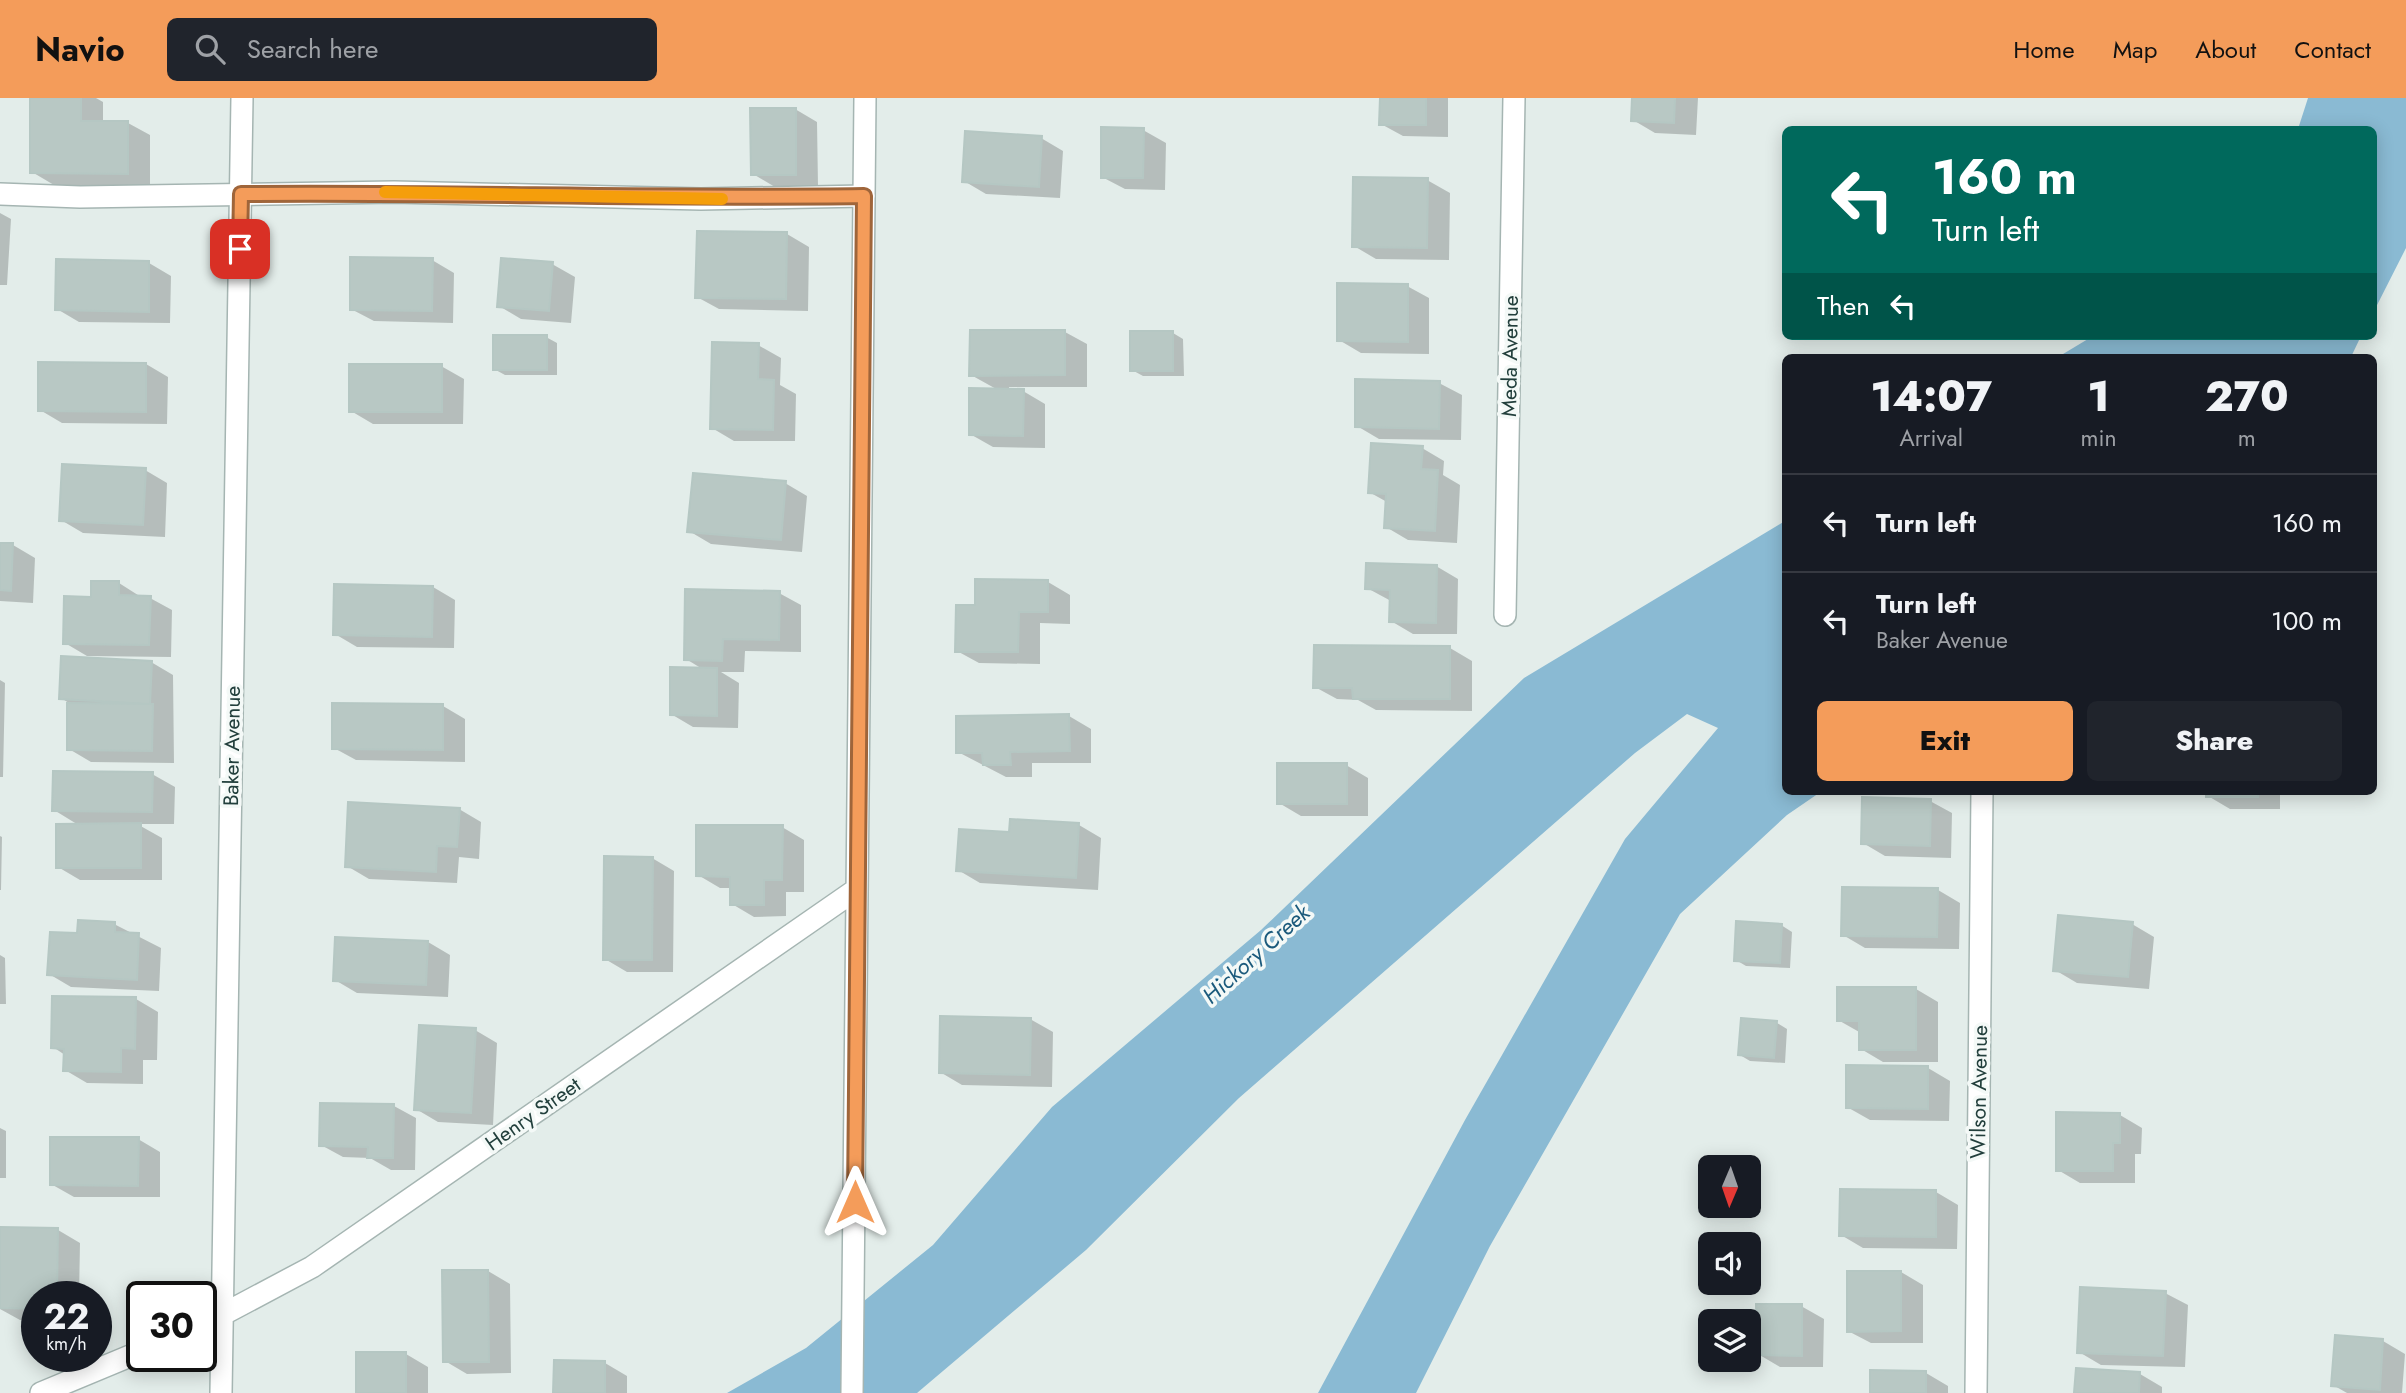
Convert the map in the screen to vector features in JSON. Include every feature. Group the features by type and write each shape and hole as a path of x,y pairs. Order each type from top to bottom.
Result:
{"street":[{"name":"Baker Avenue","path":"221,1393 242,98"},
{"path":"852,1393 865,98"},
{"name":"Meda Avenue","path":"1505,615 1514,98"},
{"path":"0,194 80,197 394,192 701,199 864,196"},
{"name":"Wilson Avenue","path":"1976,1393 1982,795"},
{"name":"Henry Street","path":"217,1320 312,1267 857,889"},
{"path":"41,1393 126,1358"}],"water":[{"path":"2308,98 2406,98 2406,248 2377,305 2377,126 2299,126"},
{"path":"2086,340 2359,340 2352,354 2063,354"},
{"name":"Hickory Creek","path":"1782,523 1782,795 1816,795 1787,815 1680,914 1490,1246 1416,1393 1318,1393 1465,1120 1625,839 1718,728 1687,714 1635,753 1239,1098 1086,1250 917,1393 727,1393 806,1348 933,1245 1052,1107 1261,930 1524,678"}],"building":[{"path":"30,98 81,98 81,121 128,121 128,174 30,173"},
{"path":"1380,98 1426,98 1426,125 1379,125"},
{"path":"1632,98 1675,98 1674,123 1631,121"},
{"path":"750,108 796,108 796,175 751,175"},
{"path":"1101,127 1144,128 1143,178 1101,178"},
{"path":"965,131 1042,136 1039,187 962,182"},
{"path":"1353,177 1428,178 1427,248 1352,247"},
{"path":"697,231 787,232 786,299 695,298"},
{"path":"350,257 433,258 432,311 350,310"},
{"path":"501,258 553,262 549,311 497,307"},
{"path":"56,259 149,261 149,312 55,310"},
{"path":"1337,283 1408,284 1408,342 1337,341"},
{"path":"970,330 1065,330 1065,375 969,376"},
{"path":"1130,331 1173,331 1173,371 1130,371"},
{"path":"493,335 547,335 547,370 493,370"},
{"path":"712,342 759,343 758,379 774,380 773,430 710,429"},
{"path":"38,362 146,363 146,412 38,411"},
{"path":"349,364 442,364 442,412 349,412"},
{"path":"1355,379 1440,381 1439,429 1355,427"},
{"path":"969,388 1024,389 1023,436 969,435"},
{"path":"1371,443 1423,446 1421,469 1438,470 1435,531 1384,528 1386,494 1368,493"},
{"path":"62,464 146,468 143,525 59,521"},
{"path":"693,473 786,481 781,540 687,532"},
{"path":"0,543 13,543 11,591 0,590"},
{"path":"1366,563 1437,565 1436,623 1389,622 1390,590 1365,589"},
{"path":"975,579 1048,580 1048,612 1019,612 1018,652 955,652 956,605 975,605"},
{"path":"91,581 119,581 119,595 151,596 149,645 63,644 64,596 91,597"},
{"path":"334,584 433,586 432,637 333,635"},
{"path":"685,589 780,591 779,640 723,639 722,661 684,660"},
{"path":"1314,645 1450,646 1450,699 1353,699 1352,688 1313,688"},
{"path":"61,656 152,661 150,704 59,699"},
{"path":"670,667 717,668 717,716 670,715"},
{"path":"67,703 153,704 152,751 67,750"},
{"path":"332,703 443,704 443,750 332,749"},
{"path":"1069,714 1070,751 1010,752 1011,765 983,765 982,753 956,753 956,716"},
{"path":"1277,763 1347,763 1347,804 1277,804"},
{"path":"53,771 153,772 152,812 52,811"},
{"path":"2206,795 2258,795 2258,797"},
{"path":"1862,797 1931,799 1930,846 1861,844"},
{"path":"348,802 460,808 457,847 437,846 436,872 345,867"},
{"path":"1010,819 1079,823 1076,878 956,871 959,829 1009,832"},
{"path":"141,823 141,868 56,868 56,824"},
{"path":"696,825 783,825 782,880 764,880 764,905 730,905 730,877 696,876"},
{"path":"604,856 653,857 652,960 603,960"},
{"path":"1842,887 1938,888 1937,937 1841,936"},
{"path":"2058,915 2133,922 2128,977 2053,971"},
{"path":"78,920 115,922 115,932 139,933 137,980 47,975 50,932 77,933"},
{"path":"1736,921 1782,924 1780,963 1734,961"},
{"path":"335,937 428,941 426,985 333,981"},
{"path":"1837,987 1916,987 1916,1050 1859,1050 1859,1021 1837,1021"},
{"path":"52,996 136,997 135,1049 121,1048 121,1072 63,1071 64,1049 51,1048"},
{"path":"940,1016 1031,1018 1030,1075 939,1073"},
{"path":"1741,1018 1777,1021 1774,1058 1738,1055"},
{"path":"419,1025 476,1028 471,1113 414,1110"},
{"path":"1846,1065 1928,1066 1928,1109 1846,1108"},
{"path":"320,1103 394,1104 393,1158 367,1158 368,1147 319,1146"},
{"path":"2056,1112 2120,1113 2120,1143 2113,1143 2113,1171 2056,1171"},
{"path":"50,1137 139,1137 138,1186 50,1185"},
{"path":"1840,1189 1936,1190 1936,1237 1839,1236"},
{"path":"0,1227 58,1228 57,1281 21,1281 21,1309 0,1308"},
{"path":"442,1270 488,1270 489,1362 443,1362"},
{"path":"1847,1271 1901,1271 1901,1331 1847,1332"},
{"path":"2080,1287 2166,1291 2163,1356 2077,1353"},
{"path":"1756,1304 1802,1304 1802,1356 1761,1355 1761,1309 1756,1309"},
{"path":"2335,1335 2383,1339 2380,1390 2331,1386"},
{"path":"356,1352 406,1352 406,1393 356,1393"},
{"path":"554,1360 605,1361 605,1393 553,1393"},
{"path":"2076,1368 2140,1372 2139,1393 2074,1393"},
{"path":"1870,1370 1926,1371 1926,1393 1870,1393"}],"slow traffic":[{"path":"385,192 722,199"}],"route":[{"path":"240,249 241,194 394,192 701,199 864,196 855,1202"}]}
